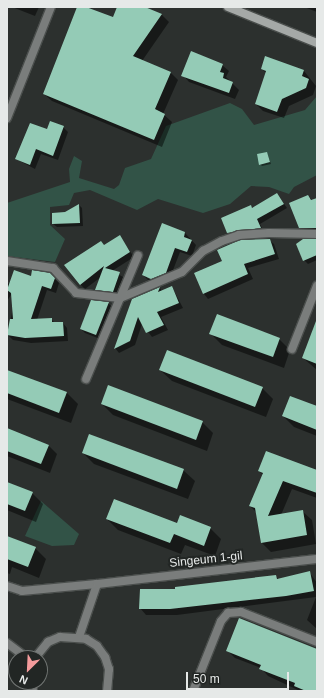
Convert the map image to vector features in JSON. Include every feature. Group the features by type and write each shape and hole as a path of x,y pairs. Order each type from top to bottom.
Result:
{"main road":[{"path":"228,7 317,43"}],"street":[{"path":"7,118 51,7"},
{"path":"7,261 53,268 76,293 120,298 182,272 203,251 222,241 239,236 269,233 317,234"},
{"path":"86,379 138,255"},
{"path":"292,349 317,286"},
{"name":"Singeum 1-gil","path":"7,586 22,591 317,559"},
{"path":"79,637 97,584"},
{"path":"193,691 221,621 228,613 241,612 317,642"},
{"path":"41,650 48,642 60,637 79,637 97,646 105,657 109,669 107,691"},
{"path":"7,643 16,650"}],"green space":[{"path":"317,96 317,175 294,187 289,194 269,187 251,186 230,204 203,213 158,199 137,210 90,190 74,193 69,205 50,207 50,225 65,239 55,262 7,256 7,203 70,182 69,169 74,156 82,161 79,178 114,189 119,185 125,168 151,159 166,126 230,103 242,109 254,125 305,110"},
{"path":"41,501 79,534 74,545 52,546 25,536"}],"building":[{"path":"77,7 86,7 113,17 117,7 145,7 162,14 133,56 171,72 155,109 165,114 154,140 43,94"},
{"path":"191,51 223,64 220,72 224,73 223,78 233,82 229,93 181,76"},
{"path":"265,56 304,70 302,76 309,79 306,88 282,99 277,112 255,104 266,71 261,69"},
{"path":"50,121 64,126 53,156 36,149 30,165 15,159 30,123 47,129"},
{"path":"267,152 270,162 259,165 257,154"},
{"path":"277,193 284,204 257,219 261,228 227,233 221,218 251,205 252,208"},
{"path":"308,195 311,200 317,198 317,228 299,228 289,203"},
{"path":"79,204 80,223 52,224 52,213 65,212"},
{"path":"162,223 185,232 184,237 192,240 187,252 175,248 166,273 151,279 142,275"},
{"path":"120,235 130,252 105,268 120,272 113,292 95,290 104,266 80,285 64,265 101,241 104,245"},
{"path":"270,239 275,254 244,264 248,274 203,294 194,273 222,261 217,250 240,240"},
{"path":"303,239 317,239 317,255 303,261 296,244"},
{"path":"14,270 31,276 32,270 50,273 55,278 51,289 42,286 31,319 52,318 52,322 63,322 64,336 25,338 7,335 10,319 13,319 11,293 7,290"},
{"path":"172,286 179,303 157,312 164,325 146,333 138,317 130,341 114,349 132,299 160,287 158,292"},
{"path":"91,300 109,302 96,335 80,329"},
{"path":"217,314 280,338 273,357 209,334"},
{"path":"316,321 317,322 317,364 302,358"},
{"path":"167,350 263,387 255,407 159,370"},
{"path":"7,370 67,392 59,413 7,393"},
{"path":"108,385 203,421 196,440 101,404"},
{"path":"290,396 317,406 317,430 282,416"},
{"path":"7,428 49,445 41,464 7,451"},
{"path":"89,434 184,469 177,489 82,453"},
{"path":"266,451 317,470 317,493 283,481 268,516 303,510 307,535 261,543 255,508 249,506 263,473 258,471"},
{"path":"7,482 33,492 25,511 7,504"},
{"path":"114,499 177,523 180,515 211,527 204,546 174,534 170,543 106,519"},
{"path":"7,536 36,547 28,567 7,559"},
{"path":"310,571 314,591 286,596 170,609 139,609 140,589 175,589 175,587 276,575 277,579"},
{"path":"239,618 317,649 317,691 306,691 294,686 295,683 259,669 261,665 226,651"}]}
